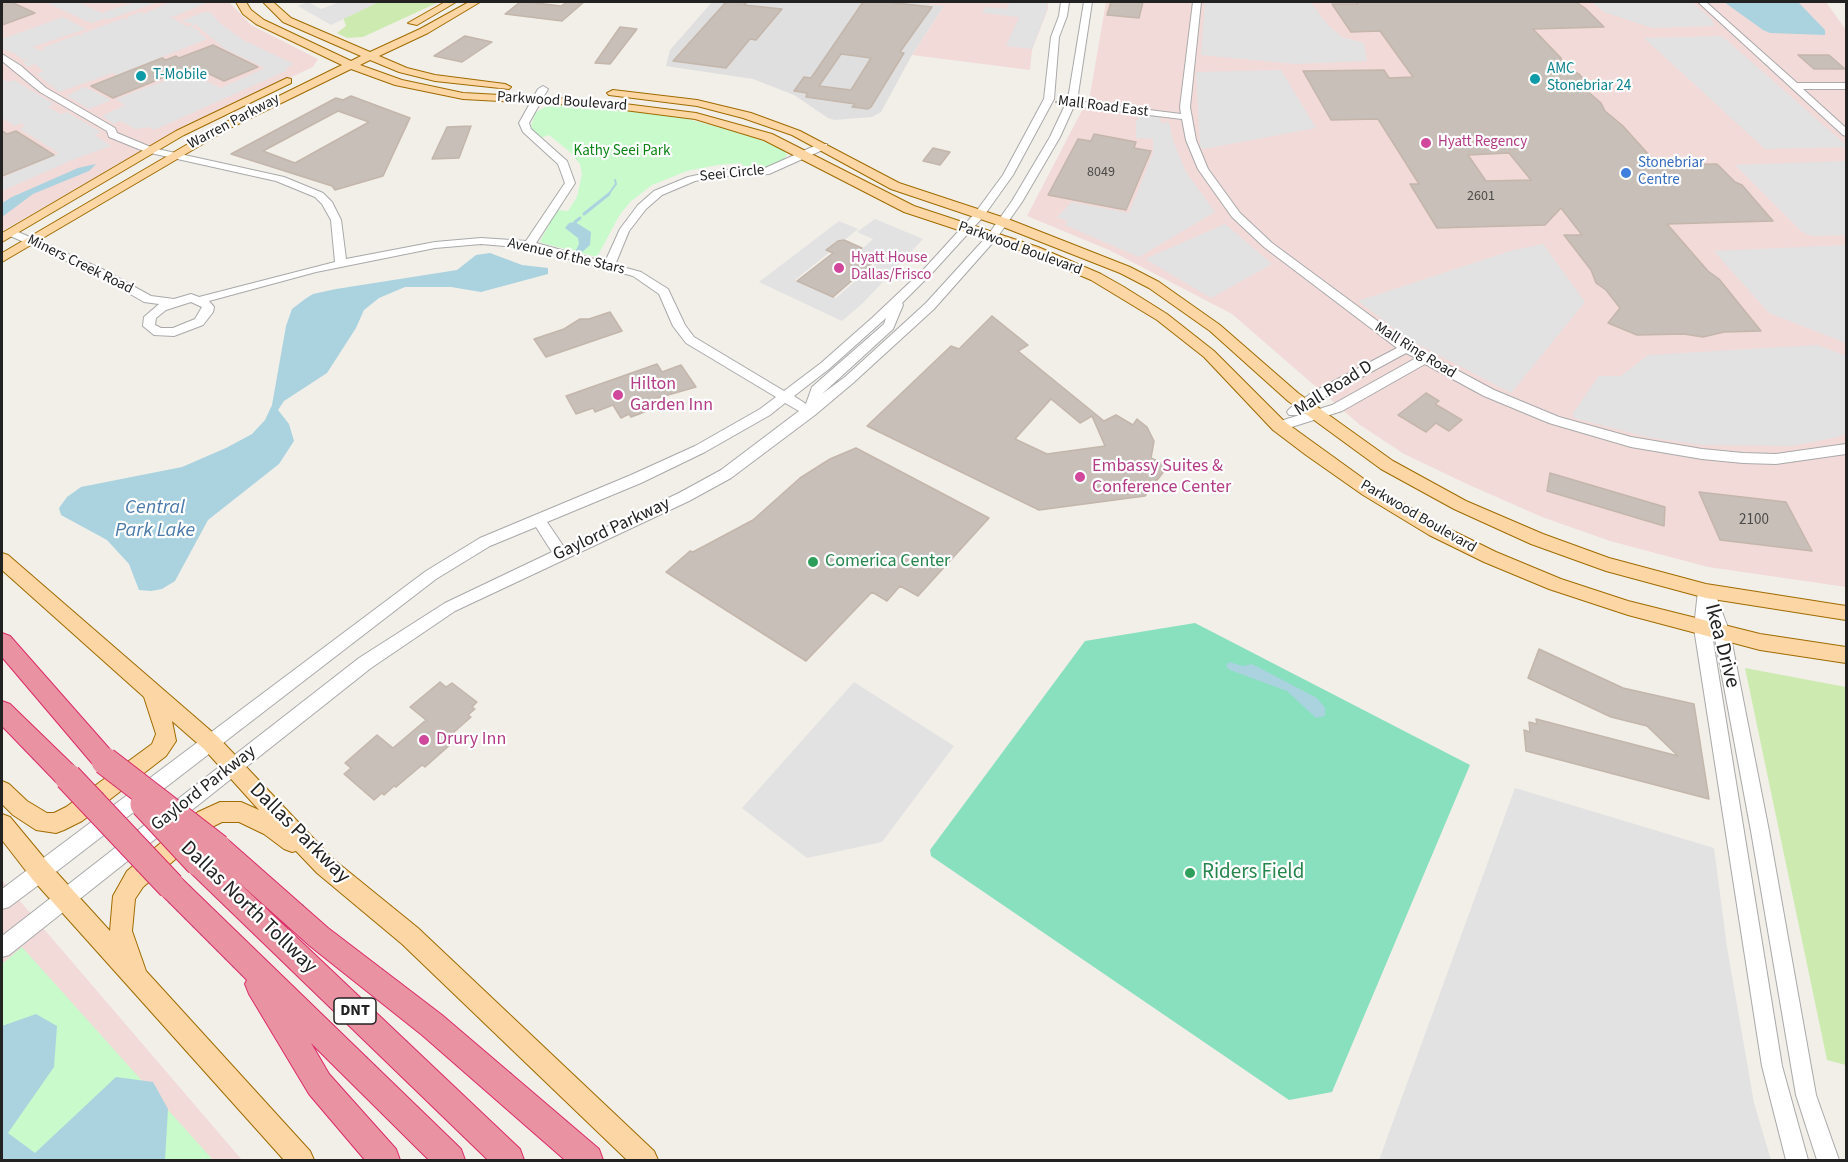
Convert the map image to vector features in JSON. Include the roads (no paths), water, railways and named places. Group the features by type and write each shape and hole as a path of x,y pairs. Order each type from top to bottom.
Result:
{"highway":[{"name":"Dallas North Tollway","path":"2,642 102,758 208,855 509,1161"},
{"name":"Dallas North Tollway","path":"2,711 171,886 450,1161"},
{"path":"208,855 432,1025 588,1161"},
{"path":"245,960 319,1084 385,1161"}],"main road":[{"name":"Parkwood Boulevard","path":"241,2 247,12 260,22 337,59 399,83 463,96 621,105 696,116 759,134 909,209 1033,250 1095,277 1162,317 1209,354 1279,426 1369,491 1435,530 1490,557 1554,584 1628,608 1760,642 1846,655"},
{"name":"Parkwood Boulevard","path":"268,2 287,20 355,51 403,70 435,78 543,89 620,93 697,103 747,115 824,146 895,186 948,206 1003,222 1100,258 1154,285 1215,328 1309,409 1387,465 1460,505 1537,539 1606,564 1706,591 1846,613"},
{"name":"Warren Parkway","path":"7,235 163,142 225,110 416,22 451,2"},
{"name":"Warren Parkway","path":"2,258 180,152 289,93 424,31 475,2"},
{"name":"Dallas Parkway","path":"2,560 211,743 325,866 410,936 645,1161"},
{"path":"2,791 20,808 44,823 56,823 74,814 159,750 166,741 154,695"},
{"path":"138,978 120,931 124,896 135,879 207,819 220,812 241,812 272,827 325,866"},
{"path":"2,824 41,872 301,1161"}],"street":[{"name":"Gaylord Parkway","path":"2,900 431,575 485,542 636,480 700,450 746,424 825,366 899,299 979,215 1008,175 1049,99 1055,37 1063,16 1065,2"},
{"name":"Gaylord Parkway","path":"2,948 365,663 450,607 726,474 849,380 930,306 1003,222 1055,136 1071,102 1088,2"},
{"name":"Mall Ring Road","path":"1197,2 1186,112 1191,140 1203,169 1236,214 1286,259 1406,348 1515,405 1554,420 1631,442 1702,454 1743,458 1801,456 1846,449"},
{"path":"1702,2 1846,133"},
{"path":"1063,16 1085,19"},
{"path":"2,57 43,90 112,130 123,130 163,142 180,152 223,168 239,169 280,179 319,195 327,202 336,220 341,264"},
{"path":"1794,86 1846,86"},
{"path":"529,245 570,183 563,163 526,130 524,123 543,89"},
{"path":"1803,95 1846,94"},
{"name":"Mall Road East","path":"1049,99 1186,112"},
{"path":"112,130 112,135 150,150 180,152"},
{"name":"Seei Circle","path":"608,267 624,231 642,207 658,193 692,179 721,172 765,172 806,156 824,146"},
{"name":"Miners Creek Road","path":"7,235 33,241 98,271 148,299 171,302 181,299 204,303 207,312 199,322 183,330 166,332 153,330 148,322 154,312 148,299"},
{"name":"Avenue of the Stars","path":"204,303 256,283 435,245 481,241 529,245 636,274 664,292 679,326 690,340 810,412"},
{"path":"810,412 817,390 889,326 899,299"},
{"path":"154,312 171,302"},
{"name":"Mall Road D","path":"1279,426 1309,409 1353,375 1406,348"},
{"name":"Mall Road D","path":"1309,409 1337,408 1424,359"},
{"path":"538,519 561,554"},
{"name":"Ikea Drive","path":"1706,591 1702,628 1733,824 1772,1066 1797,1161"},
{"name":"Ikea Drive","path":"1706,591 1722,633 1760,831 1804,1084 1828,1161"},
{"path":"1733,824 1760,831"}],"water":[{"path":"1724,2 1798,2 1825,30 1825,35 1770,33"},
{"path":"96,164 89,171 33,194 2,217 2,203 12,197 78,168"},
{"path":"575,222 591,232 590,245 581,253 575,252 579,244 578,238 565,228 569,223"},
{"name":"Central Park Lake","path":"490,253 522,265 548,268 548,274 481,292 451,287 405,287 379,298 364,310 356,328 327,373 284,401 278,410 289,424 294,441 279,464 208,520 175,581 162,589 139,590 129,564 107,540 61,515 59,508 67,497 81,487 182,467 252,434 265,420 272,405 286,326 292,309 313,294 457,270 476,255"},
{"path":"1229,662 1243,666 1252,664 1317,698 1325,708 1325,716 1316,718 1287,691 1230,670 1226,666"},
{"path":"36,1014 57,1026 54,1067 8,1133 35,1153 116,1077 153,1082 168,1109 165,1160 2,1160 2,1026"}],"waterway":[{"path":"608,195 616,184 615,180"},
{"path":"584,214 608,195"},
{"path":"575,222 580,218"}],"place":[{"name":"T-Mobile","path":"141,76"},
{"name":"AMC Stonebriar 24","path":"1535,79"},
{"name":"Hyatt Regency","path":"1426,143"},
{"name":"Stonebriar Centre","path":"1626,173"},
{"name":"Hyatt House Dallas/Frisco","path":"839,268"},
{"name":"Hilton Garden Inn","path":"618,395"},
{"name":"Embassy Suites & Conference Center","path":"1080,477"},
{"name":"Comerica Center","path":"813,562"},
{"name":"Drury Inn","path":"424,740"},
{"name":"Riders Field","path":"1190,873"}],"park label":[{"name":"Kathy Seei Park","path":"622,152"}]}
